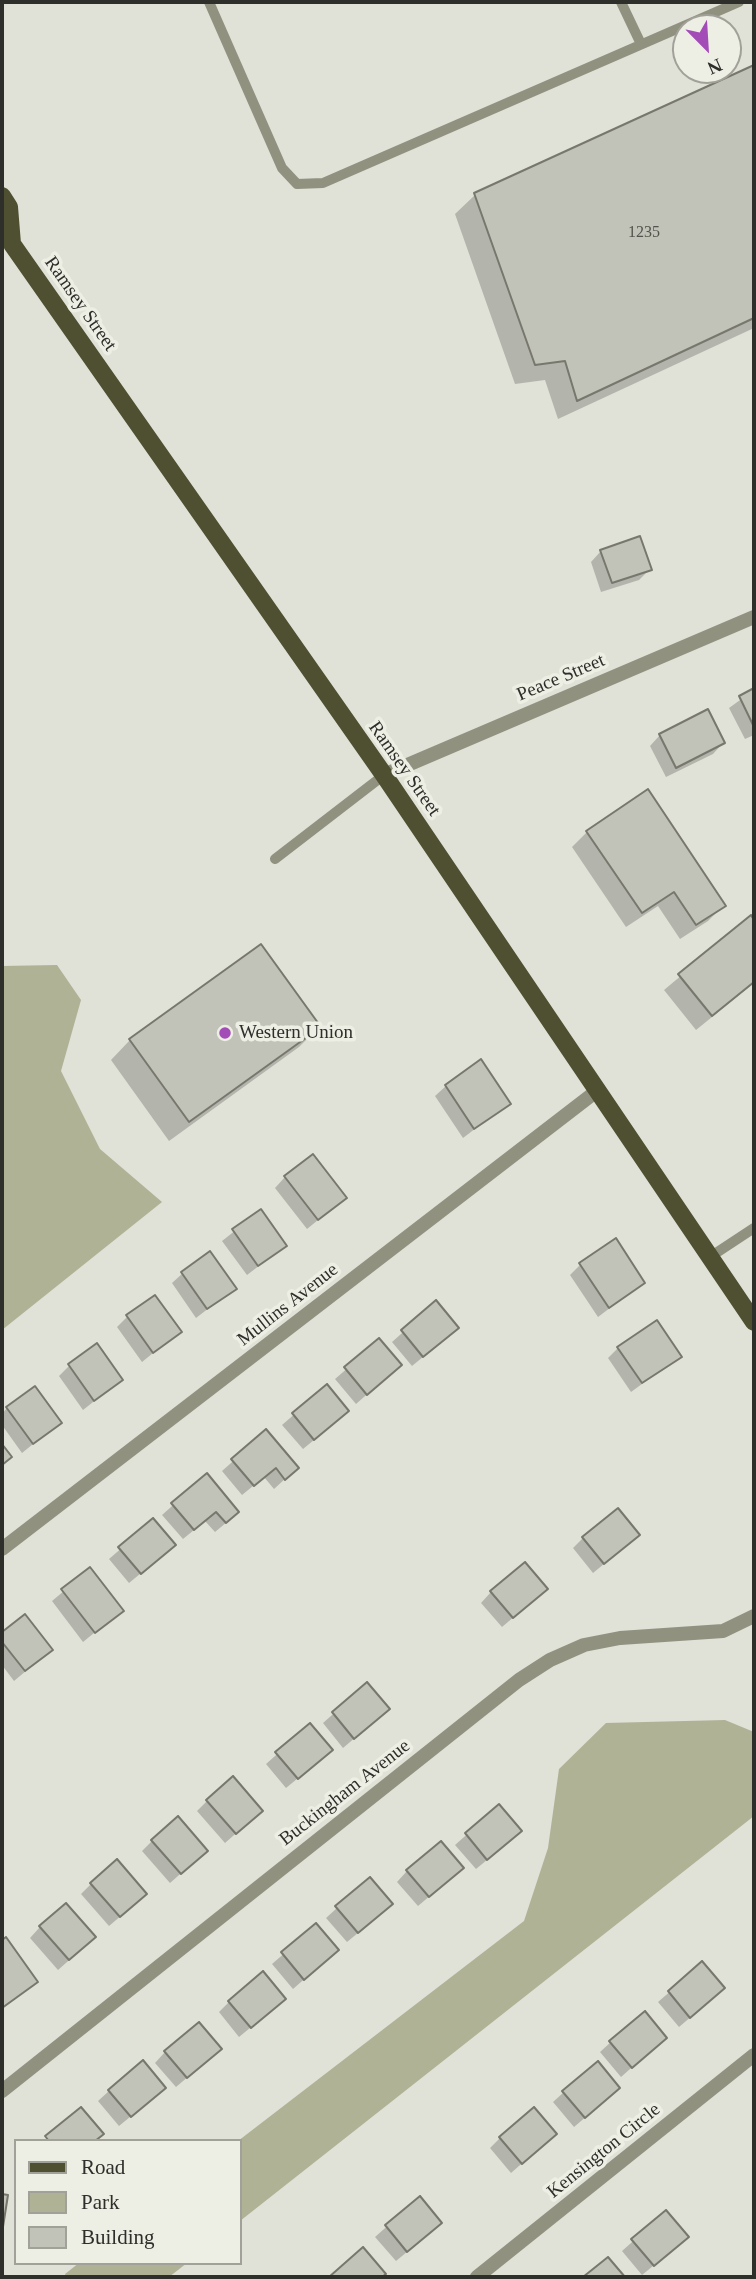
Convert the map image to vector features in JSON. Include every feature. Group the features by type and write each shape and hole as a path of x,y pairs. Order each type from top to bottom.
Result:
{"main road":[{"name":"Ramsey Street","path":"2,196 9,207 5,246 384,775 754,1322"}],"street":[{"name":"Peace Street","path":"384,775 754,617"},
{"name":"Mullins Avenue","path":"2,1549 598,1090"},
{"name":"Buckingham Avenue","path":"2,2089 475,1714 550,1660 584,1645 620,1638 723,1631 754,1616"},
{"name":"Kensington Circle","path":"477,2277 754,2055"}],"lane":[{"path":"209,2 282,167 297,184 323,183 739,2"},
{"path":"621,2 641,44"},
{"path":"275,859 384,775"},
{"path":"710,1257 754,1228"}],"green space":[{"path":"57,965 81,1000 61,1071 100,1149 162,1202 2,1330 2,966"},
{"path":"725,1720 754,1732 754,1816 242,2219 241,2139 524,1921 548,1848 559,1769 606,1723"},
{"path":"76,2265 184,2265 169,2277 66,2277 65,2274"}],"building":[{"path":"754,65 754,318 577,401 565,361 535,365 474,193 712,84 742,84 742,70"},
{"path":"640,536 652,570 612,583 600,550"},
{"path":"754,688 754,727 739,696"},
{"path":"708,709 725,743 676,768 659,734"},
{"path":"648,789 726,906 696,925 674,892 642,913 586,831"},
{"path":"751,915 754,920 754,982 712,1016 678,974"},
{"name":"Western Union","path":"261,944 321,1027 189,1122 129,1039"},
{"path":"481,1059 511,1104 474,1129 445,1085"},
{"path":"313,1154 347,1198 318,1220 284,1176"},
{"path":"261,1209 287,1246 258,1266 232,1229"},
{"path":"616,1238 645,1283 609,1308 579,1263"},
{"path":"210,1251 237,1289 207,1309 181,1272"},
{"path":"155,1295 182,1332 153,1353 126,1315"},
{"path":"436,1300 459,1328 423,1357 401,1330"},
{"path":"657,1320 682,1357 642,1383 617,1347"},
{"path":"379,1338 402,1365 367,1395 344,1367"},
{"path":"97,1343 123,1380 94,1401 68,1364"},
{"path":"327,1384 349,1411 314,1440 292,1413"},
{"path":"35,1386 62,1423 33,1444 6,1407"},
{"path":"266,1429 299,1468 285,1480 276,1468 254,1486 231,1459"},
{"path":"2,1444 12,1457 2,1465"},
{"path":"207,1473 239,1512 226,1523 216,1512 194,1530 171,1503"},
{"path":"618,1508 640,1535 604,1564 582,1537"},
{"path":"153,1518 176,1545 141,1574 118,1547"},
{"path":"525,1562 548,1589 513,1618 490,1591"},
{"path":"90,1567 124,1611 95,1633 61,1589"},
{"path":"25,1614 53,1650 25,1671 2,1642 2,1632"},
{"path":"367,1682 390,1709 354,1739 332,1712"},
{"path":"310,1723 333,1750 298,1779 275,1752"},
{"path":"233,1776 263,1811 236,1834 206,1800"},
{"path":"499,1804 522,1831 487,1860 465,1833"},
{"path":"178,1816 208,1851 181,1874 151,1840"},
{"path":"441,1841 464,1868 429,1897 406,1870"},
{"path":"117,1859 147,1894 120,1917 90,1883"},
{"path":"370,1877 393,1904 358,1933 335,1906"},
{"path":"66,1903 96,1937 69,1960 39,1926"},
{"path":"316,1923 339,1950 304,1980 281,1952"},
{"path":"6,1937 38,1982 2,2008 2,1940"},
{"path":"702,1961 725,1988 690,2018 668,1991"},
{"path":"263,1971 286,1999 251,2028 228,2001"},
{"path":"645,2011 667,2038 632,2068 609,2041"},
{"path":"199,2022 222,2049 187,2078 164,2051"},
{"path":"143,2060 166,2088 131,2117 108,2090"},
{"path":"598,2061 620,2088 585,2118 562,2091"},
{"path":"81,2107 104,2134 98,2139 47,2139 45,2136"},
{"path":"534,2107 557,2134 522,2164 499,2137"},
{"path":"2,2194 8,2195 2,2233"},
{"path":"420,2196 442,2223 407,2252 385,2225"},
{"path":"666,2210 689,2237 654,2266 631,2239"},
{"path":"363,2247 386,2274 382,2277 329,2277"},
{"path":"608,2257 625,2277 583,2277"}],"place":[{"name":"Western Union","path":"225,1033"}]}
